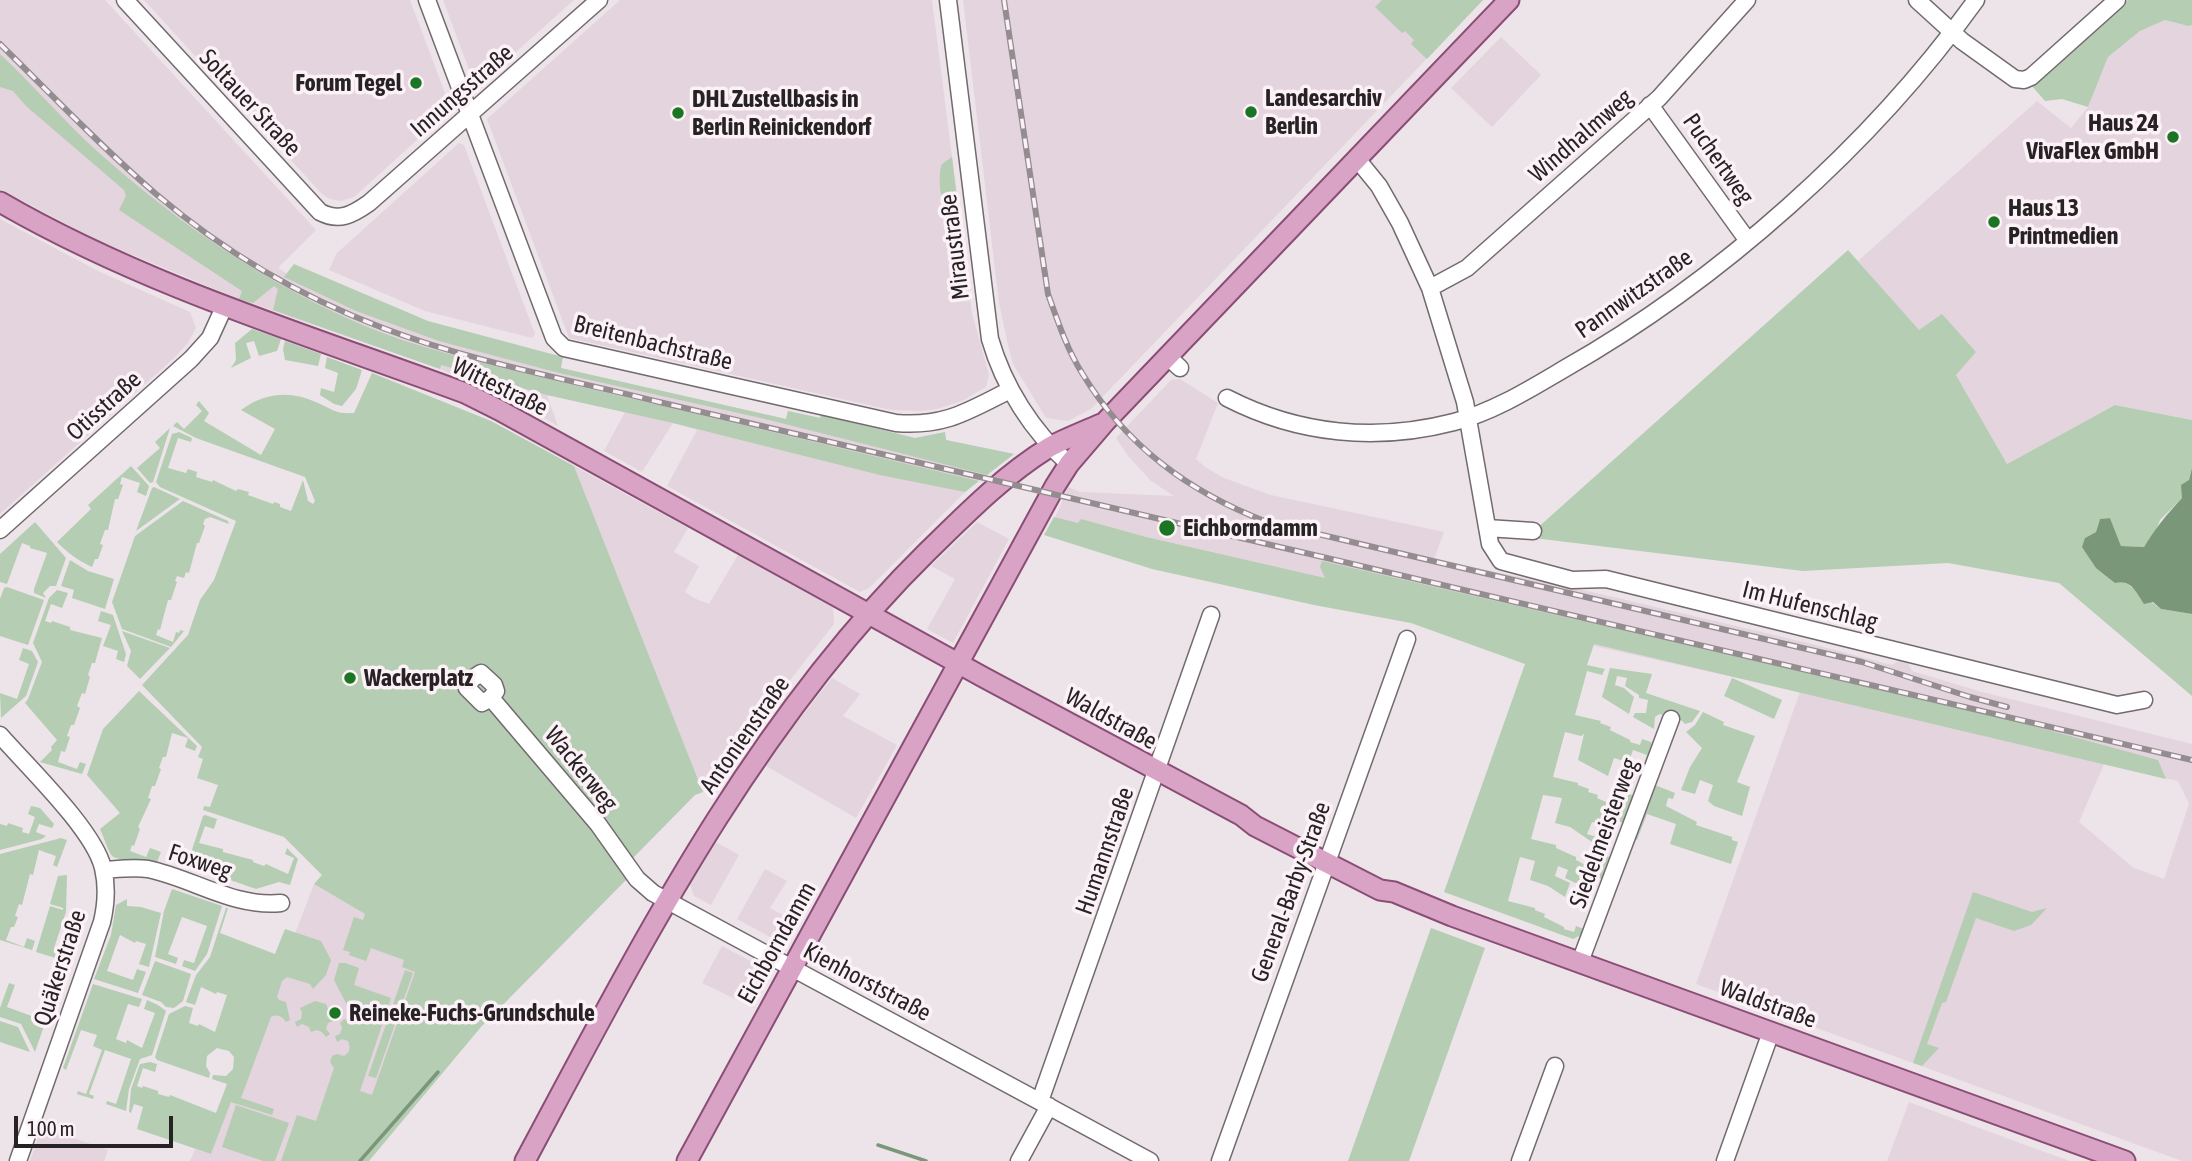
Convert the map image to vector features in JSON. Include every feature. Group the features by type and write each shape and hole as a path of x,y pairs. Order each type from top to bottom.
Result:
{"main road":[{"name":"Eichborndamm","path":"687,1161 957,663 1069,464 1105,422 1174,362 1357,159 1509,0"},
{"name":"Wittestraße","path":"0,202 111,260 465,393 957,663"},
{"name":"Antonienstraße","path":"525,1161 666,900 711,826 779,727 867,614 986,496 1050,447 1105,422"},
{"name":"Waldstraße","path":"957,663 1157,772 1241,815 1259,819 1326,859 1384,884 1394,892 2125,1161"}],"street":[{"name":"Soltauer Straße","path":"125,0 320,212 335,218 353,214"},
{"name":"Breitenbachstraße","path":"427,0 554,338 564,348 896,423 943,421 1010,390"},
{"name":"Innungsstraße","path":"353,214 470,116 599,0"},
{"name":"Miraustraße","path":"948,0 988,324 994,352 1010,390 1050,447 1069,464"},
{"name":"Windhalmweg","path":"1430,288 1467,268 1650,106 1747,0"},
{"path":"1917,0 1953,33 1998,68 2015,79 2024,80 2031,78 2117,0"},
{"name":"Pannwitzstraße","path":"1227,398 1257,412 1292,423 1350,433 1408,432 1468,417 1504,402 1600,349 1663,306 1748,241 1825,172 1864,132 1953,33 1976,0"},
{"name":"Puchertweg","path":"1650,106 1748,241"},
{"name":"Im Hufenschlag","path":"1357,159 1379,186 1400,223 1430,288 1468,417 1490,544 1501,561 1572,580 1606,579 2117,705 2144,700"},
{"name":"Otisstraße","path":"0,530 191,359 210,338 225,305"},
{"path":"1487,528 1533,531"},
{"name":"Humannstraße","path":"1044,1104 1211,615"},
{"name":"General-Barby-Straße","path":"1220,1161 1407,639"},
{"name":"Wackerweg","path":"491,698 598,824 632,872"},
{"name":"Siedelmeisterweg","path":"1580,962 1671,719"},
{"name":"Quäkerstraße","path":"0,736 87,836 104,870 102,922 18,1161"},
{"name":"Foxweg","path":"104,870 144,869 174,876 253,904 281,903"},
{"name":"Kienhorststraße","path":"632,872 650,891 666,900 1150,1161"},
{"path":"1725,1161 1771,1032"},
{"path":"1520,1161 1555,1066"},
{"path":"1019,1161 1044,1104"}],"shaded area":[{"path":"0,0 105,0 316,230 278,268 289,275 560,368 786,419 788,411 820,418 821,415 915,438 945,432 946,440 1014,454 969,488 869,588 860,592 667,486 697,430 673,423 642,472 604,451 625,412 547,395 558,426 519,404 440,369 239,299 99,241 0,189"},
{"path":"144,0 410,0 451,109 354,197 341,201 330,199 322,194"},
{"path":"443,0 574,0 478,83 473,80"},
{"path":"620,0 932,0 972,313 989,375 986,387 962,401 937,409 891,410 569,338 487,119"},
{"path":"963,0 1483,0 1091,409 1068,421 1046,418 1013,364 1008,345 999,303"},
{"path":"1382,0 1483,0 1427,59 1411,44 1414,40 1405,31 1402,33 1375,7"},
{"path":"2128,0 2192,0 2192,25 2165,20 2140,31 2108,57 2088,107 2062,99 2045,101 2032,86"},
{"path":"2165,20 2192,25 2192,420 2115,405 2007,464 1956,375 1976,351 1919,331 1858,261 2037,101 2071,128 2088,107 2108,57 2140,31"},
{"path":"1501,37 1541,75 1492,127 1451,88"},
{"path":"0,54 98,152 166,208 202,235 278,283 358,323 399,339 502,368 979,481 965,492 880,475 673,423 547,395 441,365 440,369 273,310 278,289 274,286 253,303 239,299 242,291 119,210 126,196 124,190 26,106 13,91 0,87"},
{"path":"459,143 464,145 535,334 532,338 425,311 329,270 337,253"},
{"path":"952,157 959,214 949,211 945,206 940,187 942,164"},
{"path":"0,219 98,271 190,312 196,328 188,343 173,359 0,514"},
{"path":"1848,250 1919,330 1942,314 1976,352 1956,375 2007,464 2115,405 2192,420 2192,468 2189,480 2182,498 2160,520 2155,533 2144,547 2121,546 2110,518 2100,519 2096,532 2085,538 2123,581 2161,609 2192,614 2192,696 2059,583 1948,563 1803,571 1534,538 1534,531"},
{"path":"294,264 428,321 563,357 561,368 786,419 788,411 820,418 821,415 915,438 945,432 946,440 1014,454 987,475 765,419 559,373 439,341 356,311 284,277"},
{"path":"252,329 281,339 277,351 259,356 254,341 246,343 251,358 231,368 236,360 235,343"},
{"path":"285,341 321,354 318,366 285,360"},
{"path":"327,357 362,370 356,389 342,406 320,395 321,388 334,392 338,373 325,368"},
{"path":"372,373 491,421 574,466 703,792 695,795 633,858 622,874 627,879 481,1027 369,1161 281,1161 297,1115 316,1121 334,1068 330,1062 332,1056 344,1056 349,1051 348,1041 342,1039 337,1042 335,1036 340,1034 340,1023 344,1019 354,1022 359,1019 361,1013 358,1007 348,1007 334,980 339,963 359,968 354,985 391,998 360,1091 372,1095 415,972 402,967 404,960 371,948 366,961 343,950 354,917 363,920 365,914 314,884 322,875 284,837 203,810 204,806 210,807 218,785 197,778 203,759 198,757 202,747 142,685 188,635 200,600 214,580 236,521 160,487 156,482 172,434 179,432 192,438 191,442 178,438 168,468 186,473 188,469 197,472 196,477 212,482 213,480 236,491 238,489 249,492 248,495 280,504 280,507 291,511 303,480 308,501 313,504 315,501 305,477 196,438 173,426 177,422 184,429 202,411 196,405 199,401 209,413 204,421 261,455 275,429 241,410 259,399 288,395 308,399 338,412 354,413"},
{"path":"1180,379 1218,403 1196,459 1205,467 1224,478 1271,495 1444,532 1434,559 1601,594 1892,665 1900,660 1908,663 1912,671 1982,692 2192,744 2192,1161 2182,1161 1696,984 1800,692 1052,525 1068,487 1080,492 1174,496 1151,481 1116,438 1171,380","holes":["2104,764 2178,781 2189,804 2164,879 2134,868 2079,822"]},
{"path":"170,428 153,482 150,483 137,468 160,448 155,442"},
{"path":"131,466 149,486 146,496 137,492 140,483 122,477 120,484 123,485 118,499 115,499 108,530 105,530 100,544 103,545 92,567 57,542 91,509 88,505"},
{"path":"574,466 688,528 674,552 699,566 685,592 696,599 709,604 738,555 833,608 834,624 703,792"},
{"path":"2192,468 2192,614 2161,609 2153,602 2144,604 2129,585 2115,583 2096,568 2082,547 2085,538 2096,532 2100,519 2110,518 2121,546 2144,547 2182,498 2181,485 2189,480"},
{"path":"152,488 180,499 136,531"},
{"path":"183,501 228,521 229,524 210,517 205,519 189,573 186,572 184,578 177,576 171,600 168,600 160,630 158,629 156,635 173,642 176,632 184,631 171,647 122,629 112,602 135,536"},
{"path":"1054,517 1078,523 1081,519 1146,537 1325,578 1320,567 1322,561 2008,719 2158,760 2166,779 1594,644 1587,665 1605,669 1602,675 1587,671 1575,715 1601,721 1600,723 1611,727 1610,730 1630,742 1640,745 1642,739 1652,745 1638,782 1647,755 1633,750 1626,770 1622,768 1624,761 1614,758 1608,776 1578,760 1584,734 1581,736 1565,732 1553,777 1578,783 1589,789 1588,792 1598,795 1597,798 1617,807 1620,801 1625,802 1628,794 1633,795 1623,823 1608,817 1604,825 1592,822 1587,834 1612,842 1608,853 1570,827 1555,823 1562,798 1543,795 1531,839 1556,845 1556,848 1595,870 1598,863 1603,864 1606,856 1610,857 1602,879 1587,872 1582,886 1565,878 1568,870 1558,866 1555,876 1570,883 1565,897 1548,886 1530,880 1535,861 1520,857 1508,901 1535,908 1564,929 1574,932 1576,926 1584,929 1581,935 1573,939 1444,892 1525,664 1411,623 1314,605 1152,569 1044,535"},
{"path":"35,522 66,558 56,586 50,586 43,593 46,598 34,593 34,589 47,553 22,543 7,584 0,582 0,554"},
{"path":"977,522 1009,539 953,643 927,629 955,579 931,566"},
{"path":"70,560 88,571 114,579 105,609 72,598 74,590 61,586"},
{"path":"7,587 44,600 28,645 0,636 0,599"},
{"path":"57,590 68,593 62,608 51,604 45,621 102,638 95,663 92,663 88,675 90,677 85,694 82,693 77,706 80,708 74,725 71,725 67,736 70,737 65,752 61,751 58,762 77,769 80,762 86,764 82,774 40,762 52,750 51,747 57,740 25,703 42,662 33,643 49,598"},
{"path":"101,611 113,615 126,654 124,662 116,659 118,651 103,646 111,625 98,621"},
{"path":"122,631 170,648 140,679 127,666 131,651"},
{"path":"23,648 32,651 38,662 26,696 1,718 0,693 17,699 29,664 19,660"},
{"path":"1610,668 1652,674 1646,693 1700,711 1692,722 1685,724 1681,720 1659,714 1655,717 1654,729 1633,717 1635,713 1646,713 1648,700 1639,698 1639,695 1625,686 1627,678 1617,676 1615,685 1624,688 1634,697 1629,714 1602,697"},
{"path":"832,678 860,694 843,716 897,745 856,818 766,766"},
{"path":"1732,678 1782,700 1774,719 1724,696"},
{"path":"139,691 197,746 195,751 185,747 188,738 172,733 166,757 163,757 155,786 152,786 148,798 151,799 130,851 146,857 150,848 161,852 157,862 112,856 100,829 120,813 87,775 103,729"},
{"path":"1703,712 1724,722 1723,725 1755,736 1737,782 1750,787 1742,816 1714,806 1708,801 1713,785 1700,780 1695,794 1681,790 1690,767 1702,748 1686,732 1695,725"},
{"path":"1655,785 1675,793 1673,799 1668,798 1666,806 1697,822 1696,825 1732,837 1732,840 1738,842 1731,864 1670,844 1676,824 1647,814 1637,840 1634,839"},
{"path":"31,806 40,808 54,824 52,828 39,824 36,832 46,836 42,839 0,850 0,824 7,826 8,823 23,828 22,832 29,834 35,817 28,814"},
{"path":"205,815 217,819 214,829 205,826 199,843 223,849 223,852 253,860 264,866 266,864 288,874 294,858 285,854 287,848 298,859 290,885 279,882 256,889 187,865"},
{"path":"61,838 67,840 57,867 53,865 56,856 39,850 33,875 30,874 22,905 19,904 15,916 18,917 6,940 24,947 27,938 35,941 32,950 0,940 0,854"},
{"path":"716,842 739,855 711,905 694,896 690,884"},
{"path":"765,869 787,881 770,908 799,924 791,939 781,943 737,919"},
{"path":"67,875 66,912 54,948 68,953 65,961 36,952 50,906 63,910 50,904 58,876"},
{"name":"Reineke-Fuchs-Grundschule","path":"314,884 365,914 423,961 376,1097 331,1105 284,1161 190,1161 195,1149 211,1154"},
{"path":"172,889 222,906 207,954 195,971 182,966 184,960 194,963 207,926 182,917 168,954 178,958 176,964 155,957 164,911"},
{"path":"1973,892 2032,912 2047,908 2031,925 2014,931 1976,918 1946,1002 1942,1003 1927,1044 1939,1048 1922,1066 1913,1063"},
{"path":"127,899 127,906 161,913 149,967 139,964 146,944 135,943 120,935 107,971 133,980 137,969 146,972 138,993 94,979 111,935 116,905"},
{"path":"226,908 220,933 275,954 285,929 321,941 331,960 326,975 313,989 310,984 287,977 282,981 277,997 286,1002 290,1020 286,1022 280,1016 271,1017 241,1098 274,1109 272,1115 231,1102 211,1154 137,1129 143,1107 134,1104 131,1113 129,1112 131,1089 140,1064 150,1062 157,1064 155,1072 143,1068 137,1086 169,1097 170,1095 216,1113 227,1084 212,1079 213,1075 226,1076 233,1069 234,1057 229,1051 217,1048 207,1056 209,1078 155,1057 169,1014 185,1006 193,1008 189,1023 199,1024 215,1032 227,995 216,994 201,987 195,1005 186,1002 196,975 210,957"},
{"path":"1431,928 1485,948 1409,1161 1348,1161"},
{"path":"722,946 766,969 769,979 754,1008 702,983"},
{"path":"155,961 191,974 183,1001 174,1008 142,995"},
{"path":"405,970 413,973 376,1078 368,1076"},
{"path":"9,983 15,985 7,1007 37,1018 36,1022 44,1026 35,1052 21,1024 0,1017 0,1008"},
{"path":"93,984 142,999 139,1007 128,1004 116,1039 126,1043 127,1040 142,1048 155,1013 144,1009 147,1000 166,1011 152,1055 140,1059 129,1089 126,1111 106,1104 107,1101 116,1104 131,1059 105,1050 89,1094 94,1096 93,1099 77,1094 78,1091 86,1094 102,1050 93,1046 97,1035 81,1030 66,1070 63,1068"},
{"path":"315,1001 326,1004 333,1021 328,1023 326,1029 330,1034 326,1037 317,1030 311,1032 309,1027 302,1024 297,1027 295,1022 301,1019 300,1008"},
{"path":"0,1021 18,1027 30,1052 0,1042"},
{"path":"1909,1102 2028,1146 2070,1161 1887,1161"},
{"path":"236,1105 289,1123 275,1161 263,1161 222,1147"},
{"path":"42,1127 108,1150 104,1161 30,1161"}],"waterway":[{"path":"360,1161 438,1072"},
{"path":"878,1145 926,1161"}],"railway":[{"path":"1004,0 1048,294 1059,325 1082,373 1118,423 1162,464 1186,481 1238,510 1267,522 1862,662 2007,707"},
{"path":"0,44 136,176 208,235 264,271 322,302 417,340 555,377 2192,760"}],"place":[{"name":"Forum Tegel","path":"416,83"},
{"name":"Landesarchiv Berlin","path":"1251,112"},
{"name":"DHL Zustellbasis in Berlin Reinickendorf","path":"678,113"},
{"name":"Haus 24 VivaFlex GmbH","path":"2173,137"},
{"name":"Haus 13 Printmedien","path":"1994,222"},
{"name":"Eichborndamm","path":"1167,528"},
{"name":"Wackerplatz","path":"350,678"},
{"name":"Reineke-Fuchs-Grundschule","path":"335,1013"}]}
